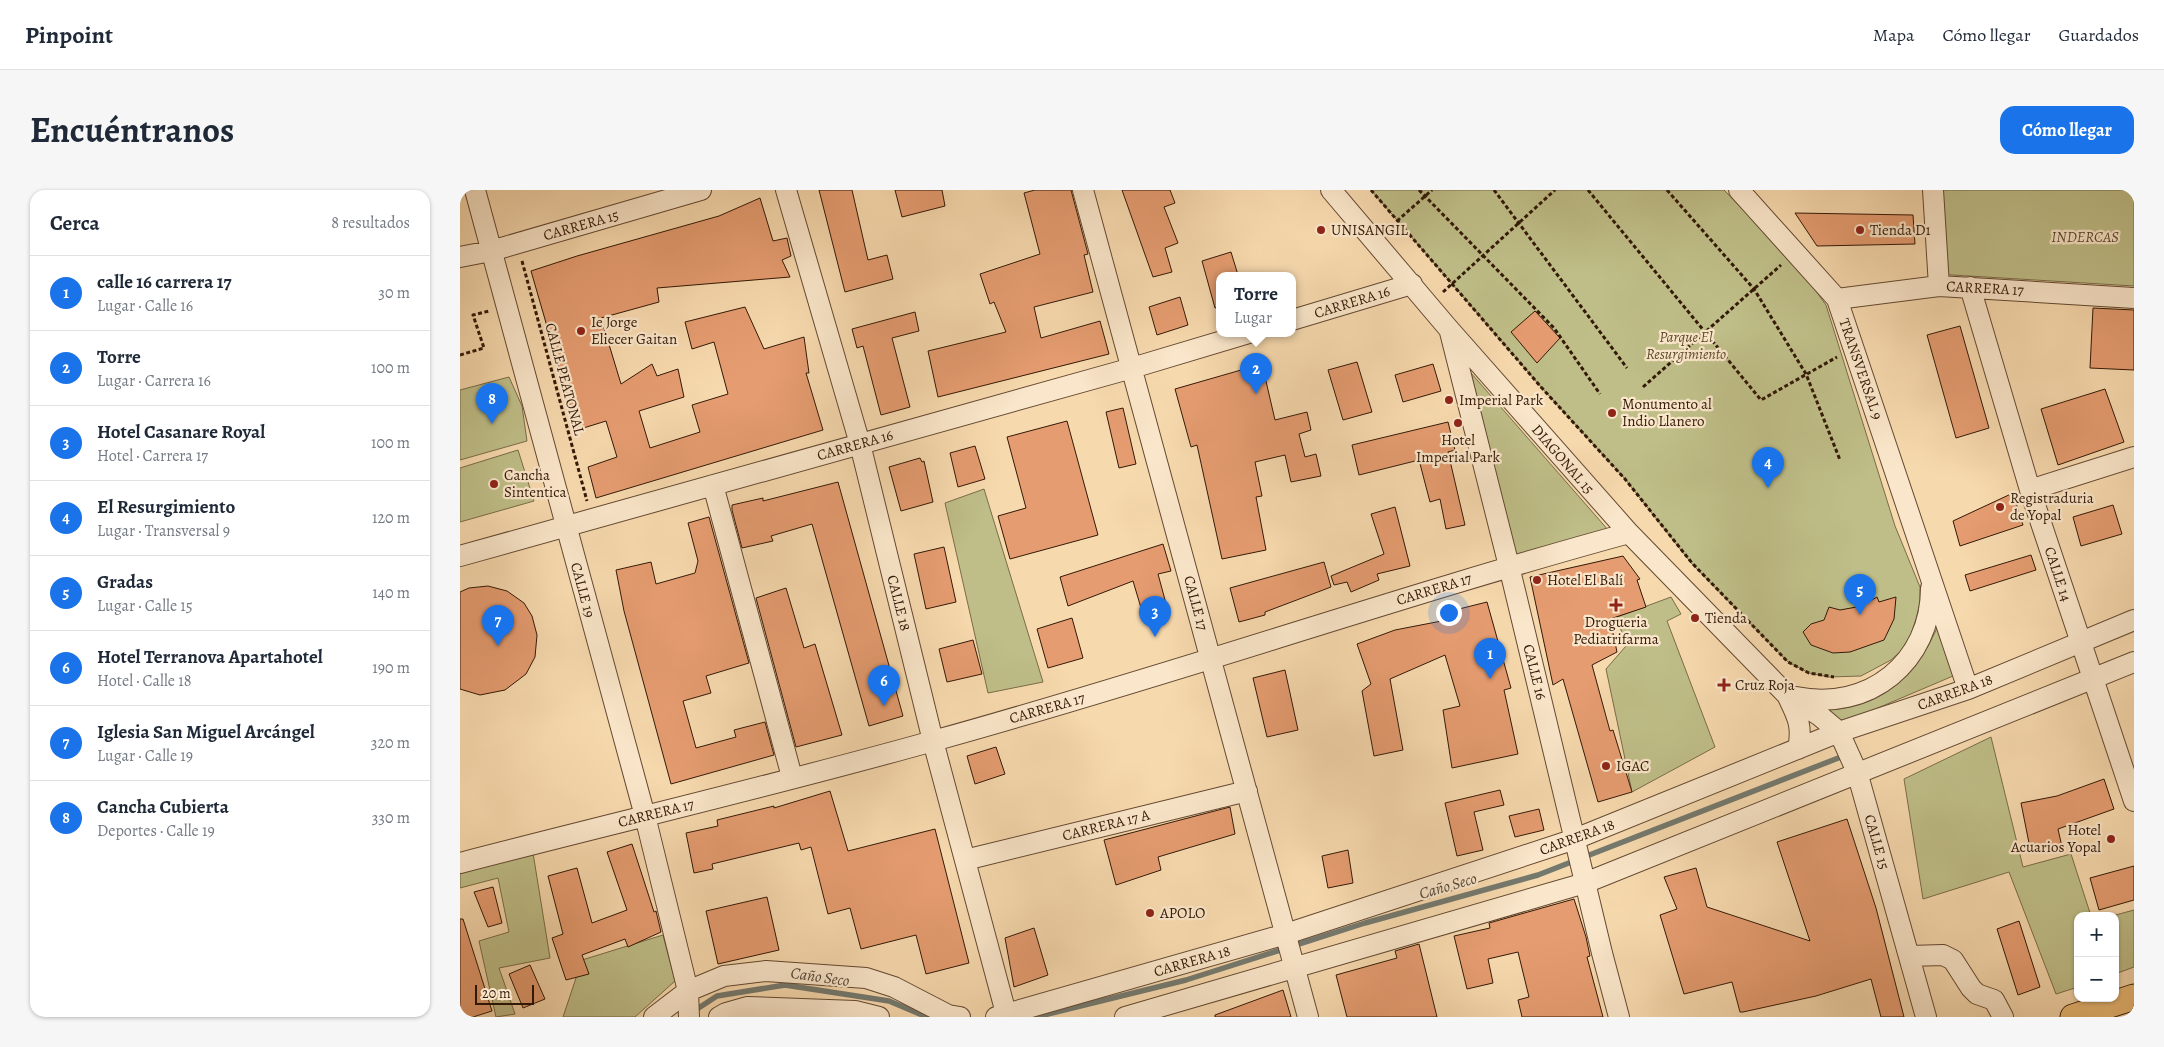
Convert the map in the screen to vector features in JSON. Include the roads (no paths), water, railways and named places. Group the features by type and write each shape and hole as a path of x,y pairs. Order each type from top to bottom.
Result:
{"main road":[{"path":"2073,1017 2134,997"}],"street":[{"name":"CALLE 19","path":"475,190 644,816 689,1003"},
{"name":"CARRERA 15","path":"460,257 492,251 702,190"},
{"name":"CALLE 18","path":"786,190 860,444 933,741 1004,1016"},
{"name":"CALLE 17","path":"1083,190 1308,1017"},
{"name":"DIAGONAL 15","path":"1331,190 1448,328 1629,533 1787,695"},
{"name":"TRANSVERSAL 9","path":"1739,190 1837,299 1931,578"},
{"path":"1933,190 1939,286"},
{"name":"CARRERA 16","path":"1296,319 1412,284"},
{"name":"CARRERA 17","path":"1837,299 1939,286 2134,298"},
{"name":"CALLE 14","path":"1970,287 2030,490 2134,801"},
{"name":"CALLE 16","path":"1448,328 1510,566 1584,880 1619,1017"},
{"name":"CARRERA 16","path":"460,556 1132,368 1236,337"},
{"path":"2030,490 2134,457"},
{"path":"713,485 792,778"},
{"name":"CARRERA 17","path":"460,863 933,741 1211,659 1510,566 1629,533"},
{"path":"1931,578 1968,689"},
{"path":"1787,695 1814,700 1842,699 1868,691 1891,676 1910,656 1924,632 1931,606 1931,578"},
{"name":"CARRERA 18","path":"1004,1016 1287,936 1577,848 1798,748 1839,732 1968,689 2082,644 2134,620"},
{"path":"1125,1017 1584,880 2092,677 2134,662"},
{"path":"1787,695 1800,723 1801,735 1798,748"},
{"name":"CALLE 15","path":"1787,695 1820,716 1839,732 1857,772 1926,1017"},
{"name":"CARRERA 17 A","path":"965,860 1247,791"},
{"path":"1908,956 1942,955 1953,960 1971,988 1977,994 1994,1000 2003,1017"},
{"path":"654,1017 689,1003 724,976 766,971 866,978 894,987 948,1015 960,1017"},
{"path":"719,1017 747,1007 855,1011 878,1017"}],"waterway":[{"name":"Caño Seco","path":"1036,1017 1186,980 1365,923 1538,875 1846,755"},
{"name":"Caño Seco","path":"694,1011 717,996 785,985 889,1001 927,1017"}],"place":[{"name":"UNISANGIL","path":"1321,230"},
{"name":"Tienda D1","path":"1860,230"},
{"name":"Ie Jorge Eliecer Gaitan","path":"581,331"},
{"name":"Torre","path":"1256,394"},
{"name":"Imperial Park","path":"1449,400"},
{"name":"Monumento al Indio Llanero","path":"1612,413"},
{"name":"Hotel Imperial Park","path":"1458,423"},
{"name":"Cancha Cubierta","path":"492,424"},
{"name":"Cancha Sintentica","path":"494,484"},
{"name":"El Resurgimiento","path":"1768,488"},
{"name":"Registraduria de Yopal","path":"2000,507"},
{"name":"Hotel El Balí","path":"1537,580"},
{"name":"Drogueria Pediatrifarma","path":"1616,605"},
{"name":"Gradas","path":"1860,615"},
{"name":"Tienda","path":"1695,618"},
{"name":"Hotel Casanare Royal","path":"1155,637"},
{"name":"Iglesia San Miguel Arcángel","path":"498,646"},
{"name":"calle 16 carrera 17","path":"1490,679"},
{"name":"Cruz Roja","path":"1724,685"},
{"name":"Hotel Terranova Apartahotel","path":"884,706"},
{"name":"IGAC","path":"1606,766"},
{"name":"Hotel Acuarios Yopal","path":"2111,839"},
{"name":"APOLO","path":"1150,913"}],"park label":[{"name":"INDERCAS","path":"2085,237"},
{"name":"Parque El Resurgimiento","path":"1686,346"}]}
